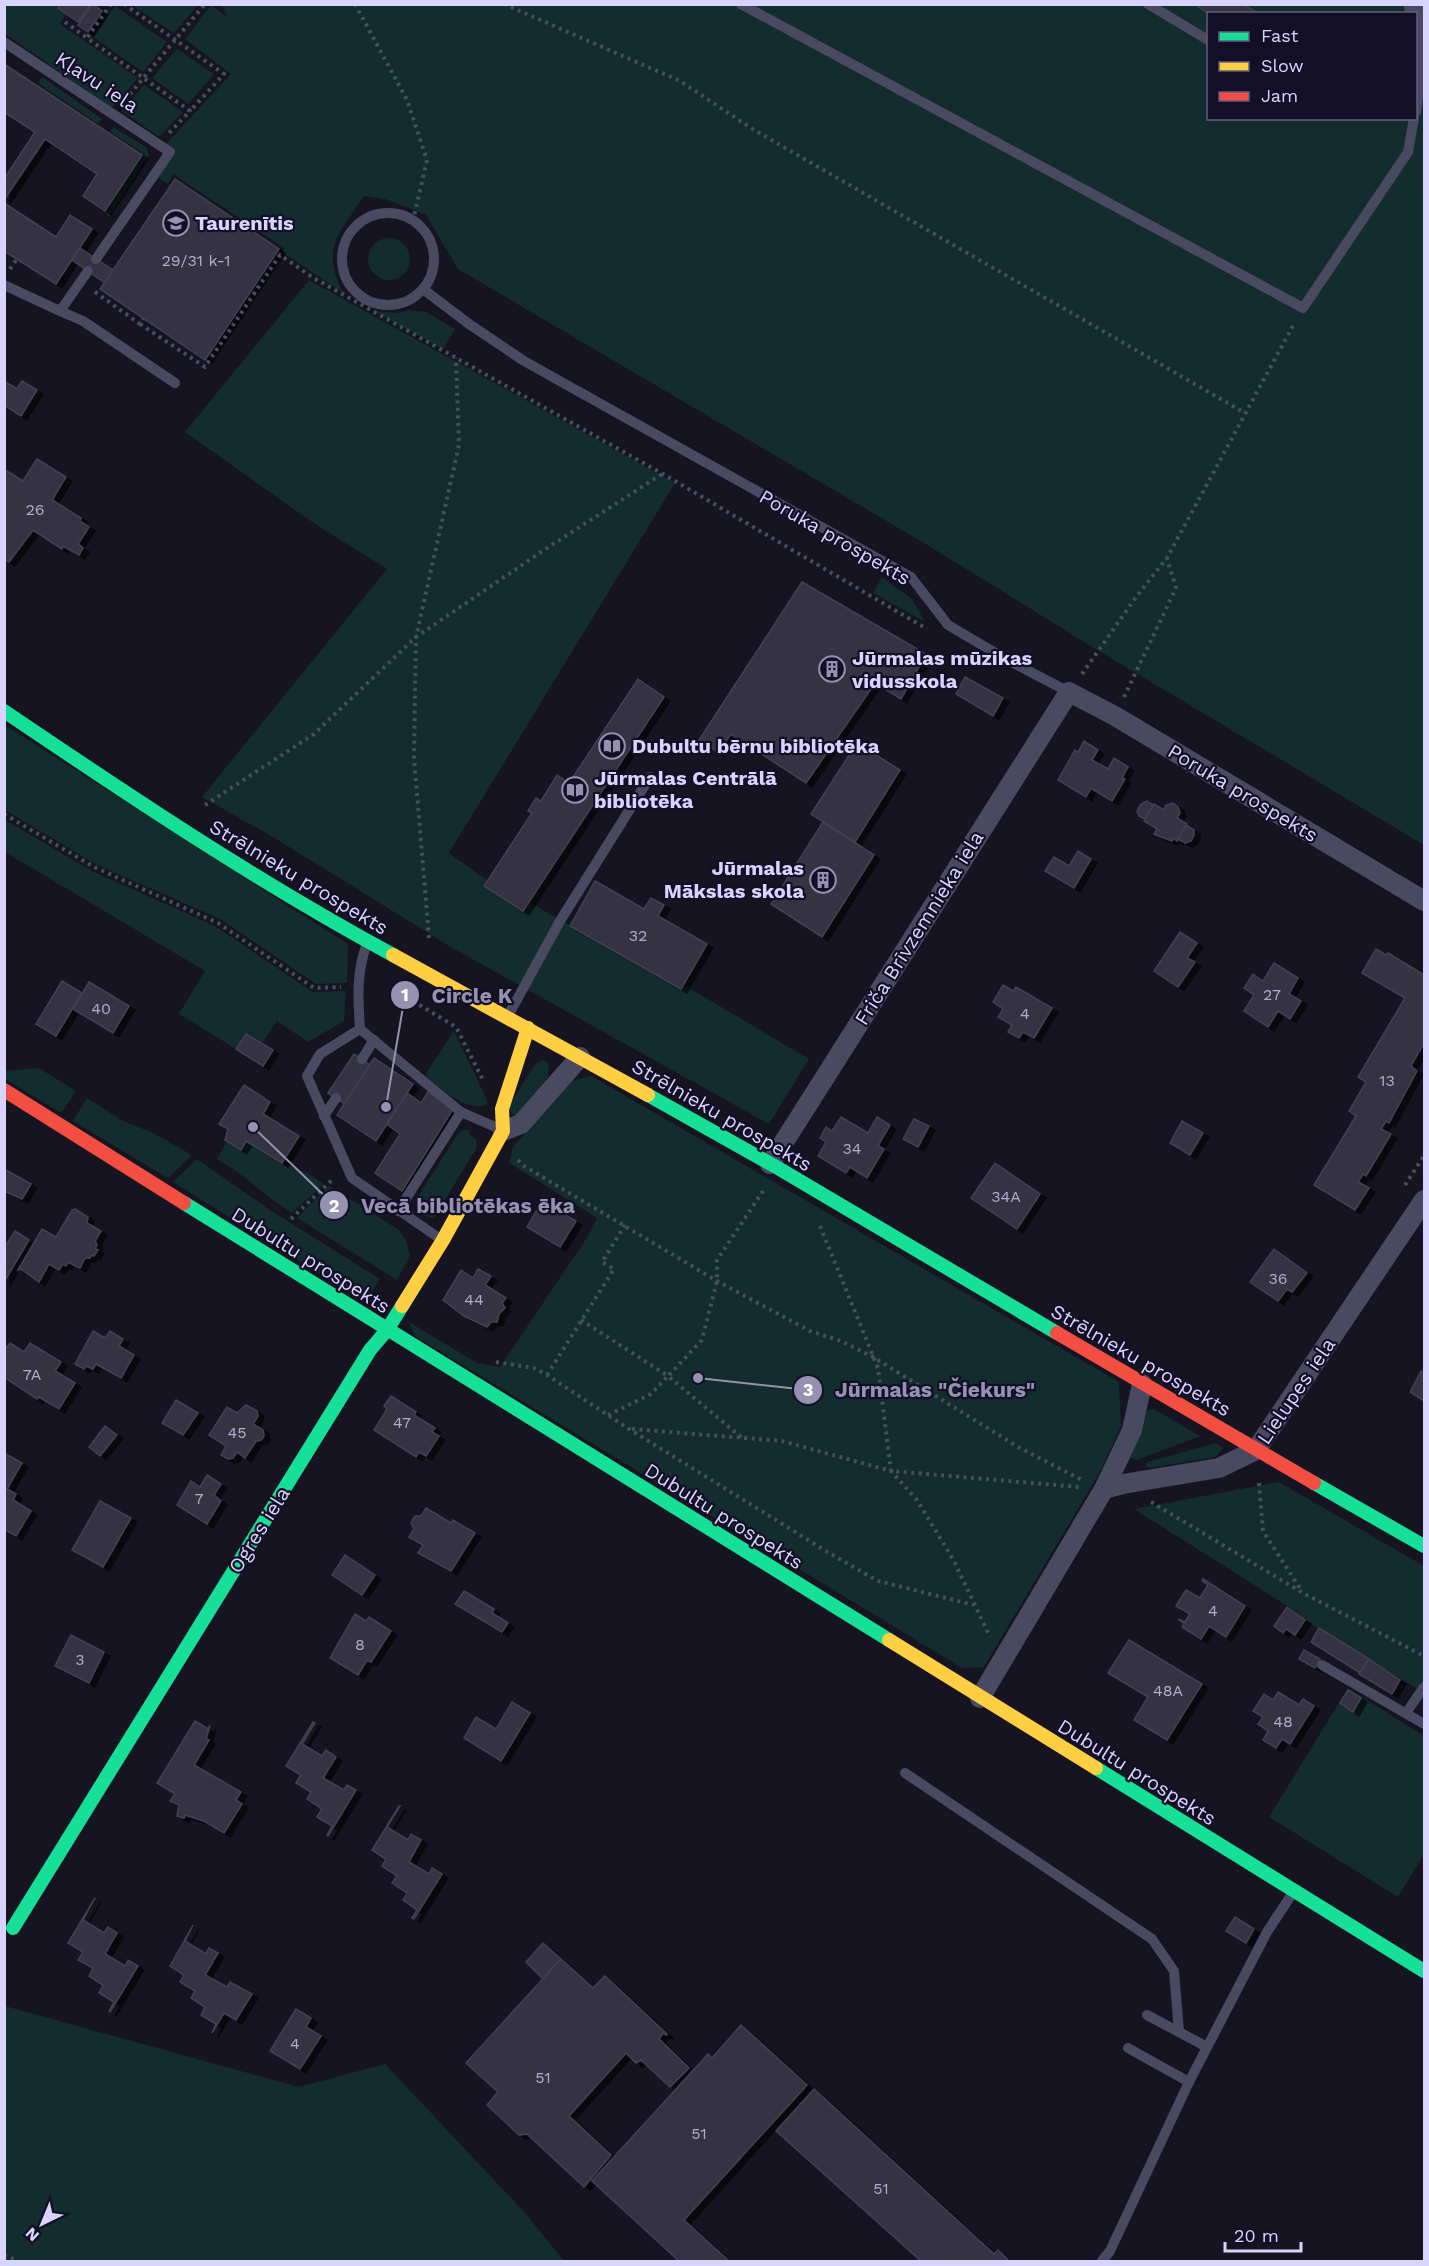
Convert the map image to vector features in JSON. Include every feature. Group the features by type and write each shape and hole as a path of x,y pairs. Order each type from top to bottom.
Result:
{"main road":[{"name":"Strēlnieku prospekts","path":"4,711 157,814 286,894 774,1166 1142,1384 1425,1546"},
{"name":"Ogres iela","path":"13,1928 370,1350 387,1330 443,1240 496,1131 528,1028"},
{"name":"Dubultu prospekts","path":"4,1090 980,1698 1425,1971"}],"street":[{"path":"1417,57 1418,90"},
{"name":"Poruka prospekts","path":"1070,692 1115,716 1425,901"},
{"name":"Friča Brīvzemnieka iela","path":"774,1166 1070,692"},
{"path":"496,1131 521,1124 580,1057"},
{"name":"Lielupes iela","path":"1104,1489 1219,1468 1256,1450 1425,1200"},
{"path":"980,1698 1104,1489 1132,1430 1142,1384"}],"lane":[{"path":"741,4 1303,308 1408,152 1414,120"},
{"path":"1148,4 1207,39"},
{"name":"Kļavu iela","path":"4,42 170,152 96,259"},
{"path":"389,213 404,216 413,221 428,235 434,250 434,265 423,289 407,301 393,305 378,304 364,298 353,289 345,276 342,261 344,246 350,232 360,222 374,215 389,213"},
{"path":"60,310 87,271"},
{"path":"4,285 83,321 175,383"},
{"name":"Poruka prospekts","path":"423,289 524,361 911,577 948,625 1004,658 1070,692"},
{"path":"507,1017 560,921 650,777"},
{"path":"367,941 360,964 357,987 360,1029 461,1112 496,1131"},
{"path":"360,1029 320,1054 307,1077 352,1178 443,1240"},
{"path":"362,1059 374,1040"},
{"path":"324,1116 336,1098"},
{"path":"399,1210 461,1112"},
{"path":"1322,1665 1425,1724"},
{"path":"1407,1713 1425,1687"},
{"path":"905,1773 1152,1939 1174,1971 1179,2032"},
{"path":"1101,2262 1110,2251 1207,2047 1267,1932 1294,1891"},
{"path":"1147,2015 1207,2047"},
{"path":"1128,2048 1189,2082"}],"path":[{"path":"87,38 111,4"},
{"path":"124,4 224,74 158,144"},
{"path":"113,114 205,4"},
{"path":"355,4 407,100 427,160 413,221"},
{"path":"504,4 680,81 754,130 1245,413"},
{"path":"65,22 190,111"},
{"path":"140,324 205,367 280,255 312,277 663,474 937,635"},
{"path":"4,266 11,269 17,259"},
{"path":"1070,692 1136,597 1167,558 1303,308"},
{"path":"429,938 414,757 416,637 459,445 456,358"},
{"path":"205,805 314,734 416,637 544,550 663,474"},
{"path":"1115,716 1176,588 1167,558"},
{"path":"4,814 94,867 218,923 314,988 357,987"},
{"path":"408,998 456,1027 494,1101 496,1131 524,1166 717,1281 810,1331 841,1341 873,1357 1018,1447 1067,1474 1104,1489"},
{"path":"291,1218 347,1166"},
{"path":"608,1415 651,1394 702,1340 717,1281 717,1260 774,1166"},
{"path":"802,1183 878,1368 891,1471 917,1500 954,1561 993,1644 1006,1654"},
{"path":"547,1375 614,1269 602,1262 625,1225"},
{"path":"581,1320 668,1376 742,1439"},
{"path":"488,1361 534,1368 547,1375 629,1429 878,1581 974,1605"},
{"path":"629,1429 782,1442 891,1471 1104,1489"},
{"path":"1260,1492 1263,1531 1303,1593"},
{"path":"1150,1501 1303,1593 1425,1656"},
{"path":"4,2255 21,2262"}],"green space":[{"path":"198,4 174,33 132,5"},
{"path":"5,5 60,5 58,8 66,14 60,24 138,78 112,108 5,34"},
{"path":"211,5 228,18 222,5 1424,5 1424,845 1089,645 929,546 458,269 426,215 385,199 364,196 341,231 333,252 336,277 343,293 282,252 284,248 173,174 168,184 158,177 165,145 231,74 185,39"},
{"path":"115,6 167,42 143,72 93,37"},
{"path":"177,49 214,74 188,104 152,78"},
{"path":"42,77 102,119 98,124 38,83"},
{"path":"144,85 183,112 159,137 122,111"},
{"path":"113,127 146,147 149,155 109,217 105,214 144,154 110,132"},
{"path":"389,238 404,244 410,259 404,274 389,280 374,274 368,259 374,244"},
{"path":"309,280 675,483 449,853 488,881 485,886 522,911 529,902 681,989 684,985 809,1059 769,1124 449,946 273,837 202,797 387,569 315,524 185,432"},
{"path":"409,310 426,312 455,329 443,349 373,311 398,313"},
{"path":"882,577 912,599 925,622 873,593"},
{"path":"5,725 348,944 347,983 316,984 220,919 97,865 5,810"},
{"path":"5,820 92,871 215,926 313,992 346,991 344,1021 308,1042 277,1021 262,1043 246,1034 236,1049 179,1014 205,971 5,852"},
{"path":"454,1031 488,1104 472,1106 464,1103 425,1075"},
{"path":"544,1060 549,1064 548,1077 517,1118 507,1109 535,1064"},
{"path":"39,1068 76,1091 61,1113 5,1079 4,1071"},
{"path":"591,1076 1119,1382 1121,1426 1100,1472 984,1667 962,1668 415,1336 409,1322 477,1363 500,1367 586,1239 597,1218 509,1163 513,1147 571,1081"},
{"path":"87,1098 123,1121 151,1132 192,1155 168,1178 73,1121"},
{"path":"463,1130 469,1130 469,1134 476,1139 477,1147 434,1218 424,1216 419,1210 417,1198 457,1135"},
{"path":"227,1141 241,1150 246,1141 282,1163 309,1174 324,1184 292,1213 217,1159"},
{"path":"197,1159 270,1210 380,1279 365,1302 173,1182"},
{"path":"329,1186 399,1230 406,1240 410,1256 397,1280 297,1218"},
{"path":"1154,1409 1200,1436 1137,1460 1130,1458 1147,1410"},
{"path":"1216,1443 1223,1448 1215,1457 1149,1468 1145,1466 1147,1462"},
{"path":"1279,1482 1424,1566 1424,1693 1305,1620 1296,1614 1297,1612 1134,1509"},
{"path":"1348,1688 1424,1736 1424,1854 1398,1897 1269,1817"},
{"path":"5,2006 299,2087 385,2064 526,2214 564,2261 5,2261"}],"building":[{"path":"60,4 91,4 78,22 58,8"},
{"path":"92,4 102,11 88,32 78,25"},
{"path":"1194,4 1243,4 1256,12 1207,12"},
{"path":"4,64 142,155 105,211 83,196 97,174 45,139 4,200 4,179 35,132 4,112"},
{"path":"175,179 279,249 205,360 100,289"},
{"path":"4,203 56,237 70,215 92,229 56,284 4,251"},
{"path":"80,248 113,270 105,283 72,260"},
{"path":"4,381 17,389 22,381 37,390 21,416 4,405"},
{"path":"37,459 66,477 52,500 81,518 80,521 89,527 78,544 83,548 79,555 63,546 62,549 33,530 9,562 4,559 4,469 23,481"},
{"name":"Jūrmalas mūzikas vidusskola","path":"802,582 926,654 901,699 875,683 806,783 731,734 718,752 699,740"},
{"path":"965,677 1003,698 993,716 956,694"},
{"name":"Jūrmalas Centrālā bibliotēka","path":"638,679 664,697 523,911 484,886 532,813 528,811 536,798 541,801 557,775 569,783"},
{"path":"1084,741 1098,750 1092,760 1108,769 1114,758 1128,767 1122,778 1125,779 1112,801 1091,788 1086,797 1058,780 1075,750 1078,752"},
{"name":"Jūrmalas Mākslas skola","path":"857,743 900,770 855,842 811,814"},
{"path":"1147,801 1153,805 1145,819 1139,816 1137,811 1141,804"},
{"path":"1173,803 1178,807 1180,813 1177,818 1187,824 1177,841 1174,838 1172,841 1154,834 1157,829 1144,821 1154,804 1164,810 1166,805"},
{"name":"Jūrmalas Mākslas skola","path":"823,822 874,855 822,937 771,904"},
{"path":"1186,825 1194,830 1194,835 1191,841 1185,843 1178,839"},
{"path":"1078,851 1091,859 1074,888 1045,871 1054,857 1069,866"},
{"path":"595,881 644,909 651,898 664,905 658,916 707,944 681,989 570,926"},
{"path":"1180,932 1197,943 1187,958 1195,962 1178,987 1154,971"},
{"path":"1376,949 1386,955 1388,953 1424,975 1424,1043 1411,1066 1417,1071 1389,1123 1386,1121 1381,1129 1391,1134 1366,1176 1363,1174 1358,1182 1369,1188 1355,1210 1314,1185 1356,1116 1349,1111 1366,1082 1358,1077 1405,998 1362,973"},
{"path":"1274,963 1298,978 1289,994 1301,1001 1290,1019 1278,1011 1268,1027 1244,1011 1254,995 1244,988 1253,974 1263,981"},
{"path":"62,981 82,993 56,1036 36,1024"},
{"path":"89,982 129,1006 113,1033 73,1009"},
{"path":"1003,985 1013,991 1016,987 1052,1008 1034,1038 1023,1032 1019,1038 1008,1032 1012,1025 998,1017 1003,1009 993,1002"},
{"path":"246,1034 273,1050 263,1066 236,1049"},
{"path":"354,1054 370,1065 345,1104 328,1093"},
{"path":"374,1058 413,1084 376,1141 337,1115"},
{"path":"244,1085 270,1102 263,1114 299,1136 282,1163 246,1141 241,1150 225,1140 228,1129 219,1124"},
{"path":"428,1092 453,1109 402,1191 375,1173 400,1134 387,1124 407,1093 421,1103"},
{"path":"841,1117 868,1133 877,1117 890,1125 878,1146 884,1149 867,1178 850,1167 846,1173 818,1156 826,1142 820,1138 826,1127 832,1131"},
{"path":"914,1119 929,1126 918,1147 903,1139"},
{"path":"1182,1121 1203,1133 1190,1155 1170,1143"},
{"path":"995,1163 1040,1194 1017,1229 971,1198"},
{"path":"4,1169 31,1184 22,1199 4,1191"},
{"path":"542,1201 576,1221 560,1247 527,1227"},
{"path":"75,1209 88,1217 87,1223 101,1231 95,1241 97,1245 95,1249 98,1250 94,1256 85,1258 80,1268 68,1262 66,1266 63,1264 59,1270 49,1264 39,1282 21,1269 18,1270 42,1229 56,1237 72,1210"},
{"path":"15,1231 29,1240 4,1282 4,1248"},
{"path":"1274,1249 1307,1273 1292,1292 1287,1289 1278,1301 1250,1282"},
{"path":"478,1269 491,1276 485,1285 506,1298 502,1303 505,1308 499,1314 497,1322 491,1322 487,1327 464,1316 443,1300 461,1270 473,1278"},
{"path":"93,1331 105,1338 110,1331 123,1339 119,1346 134,1355 121,1378 96,1364 93,1369 86,1366 84,1369 75,1364"},
{"path":"10,1343 24,1352 30,1343 61,1362 55,1371 75,1383 59,1409 39,1397 37,1399 4,1377 4,1351"},
{"path":"1421,1371 1424,1373 1424,1401 1410,1392"},
{"path":"391,1396 416,1412 414,1415 435,1428 432,1432 439,1436 426,1456 419,1452 416,1457 374,1430 387,1409 384,1406"},
{"path":"176,1400 198,1413 183,1435 162,1423"},
{"path":"246,1405 257,1411 258,1416 253,1424 263,1430 264,1436 261,1440 256,1441 245,1458 237,1452 233,1458 228,1459 221,1455 226,1446 209,1435 227,1407 237,1413"},
{"path":"105,1426 117,1435 100,1456 89,1447"},
{"path":"4,1453 22,1463 7,1489 16,1494 13,1500 31,1511 16,1536 4,1529"},
{"path":"207,1475 221,1484 214,1495 221,1501 207,1524 177,1505 191,1481 200,1487"},
{"path":"100,1501 131,1518 103,1567 72,1550"},
{"path":"426,1508 451,1523 453,1520 475,1533 451,1571 418,1553 423,1545 409,1537 414,1529 411,1523 415,1516 421,1516"},
{"path":"345,1555 375,1575 362,1595 332,1575"},
{"path":"1203,1579 1245,1606 1226,1637 1209,1626 1201,1639 1182,1627 1184,1624 1178,1619 1185,1622 1190,1614 1176,1606 1186,1590 1200,1598 1208,1585 1202,1581"},
{"path":"464,1591 494,1609 492,1613 508,1623 502,1632 455,1604"},
{"path":"1287,1607 1305,1620 1295,1635 1286,1629 1283,1633 1274,1626"},
{"path":"355,1614 366,1621 369,1617 391,1631 371,1662 367,1660 358,1675 330,1658"},
{"path":"1319,1628 1369,1659 1360,1673 1311,1642"},
{"path":"71,1635 104,1652 89,1683 55,1666"},
{"path":"1129,1640 1202,1684 1167,1740 1134,1720 1148,1697 1108,1673"},
{"path":"1304,1650 1320,1659 1315,1668 1299,1659"},
{"path":"1369,1659 1400,1680 1392,1694 1359,1674"},
{"path":"1348,1690 1361,1698 1353,1712 1340,1703"},
{"path":"1278,1692 1299,1705 1303,1699 1314,1706 1290,1744 1282,1739 1276,1748 1263,1740 1268,1731 1258,1724 1263,1717 1253,1711 1264,1694 1273,1700"},
{"path":"512,1702 530,1713 501,1761 464,1738 476,1717 496,1729"},
{"path":"195,1721 208,1729 210,1725 206,1739 209,1740 194,1765 241,1792 236,1800 242,1804 224,1833 204,1821 185,1815 184,1818 177,1816 179,1805 170,1801 175,1794 157,1783"},
{"path":"313,1722 315,1723 302,1744 322,1756 326,1750 336,1757 323,1778 344,1790 347,1785 356,1790 328,1836 332,1826 317,1817 322,1809 307,1799 311,1792 296,1783 301,1775 286,1766"},
{"path":"399,1806 387,1827 408,1840 411,1834 421,1840 409,1862 429,1874 432,1868 442,1874 414,1919 412,1918 417,1910 403,1900 407,1893 392,1883 397,1876 382,1866 386,1859 372,1850"},
{"path":"95,1898 83,1920 104,1933 108,1927 117,1933 105,1954 125,1966 128,1960 138,1966 110,2012 114,2002 99,1993 103,1985 89,1976 93,1968 78,1960 83,1952 68,1943"},
{"path":"1235,1917 1254,1929 1246,1943 1226,1931"},
{"path":"193,1925 185,1941 206,1954 209,1948 218,1953 205,1975 227,1987 230,1982 252,1994 236,2020 224,2013 212,2033 216,2024 201,2015 205,2007 191,1998 195,1991 180,1982 184,1975 170,1966"},
{"path":"543,1943 561,1959 543,1979 526,1962"},
{"path":"561,1959 593,1988 605,1976 667,2034 663,2033 659,2039 689,2068 670,2087 641,2060 636,2063 626,2053 569,2116 611,2155 584,2187 527,2134 519,2135 487,2105 498,2092 466,2063"},
{"path":"296,2009 311,2018 306,2027 321,2036 300,2069 270,2051"},
{"path":"741,2025 807,2085 684,2220 730,2262 680,2262 592,2181 708,2054 712,2058"},
{"path":"814,2089 994,2254 998,2250 1010,2262 922,2262 776,2131"}],"traffic: fast":[{"path":"4,711 147,807 244,868 393,955"},
{"path":"648,1095 778,1168 1057,1333"},
{"path":"184,1203 889,1640"},
{"path":"13,1928 370,1350 387,1330 402,1306"},
{"path":"1314,1483 1424,1546"},
{"path":"1096,1768 1424,1971"}],"traffic: slow":[{"path":"393,955 648,1095"},
{"path":"402,1306 443,1240 503,1131 502,1109 528,1028"},
{"path":"889,1640 1096,1768"}],"traffic: jam":[{"path":"4,1090 184,1203"},
{"path":"1057,1333 1314,1483"}],"place":[{"name":"Taurenītis","path":"176,223"},
{"name":"Jūrmalas mūzikas vidusskola","path":"832,669"},
{"name":"Dubultu bērnu bibliotēka","path":"612,746"},
{"name":"Jūrmalas Centrālā bibliotēka","path":"575,790"},
{"name":"Jūrmalas Mākslas skola","path":"823,880"},
{"name":"Circle K","path":"386,1107"},
{"name":"Vecā bibliotēkas ēka","path":"253,1127"},
{"name":"Jūrmalas \"Čiekurs\"","path":"698,1378"}]}
